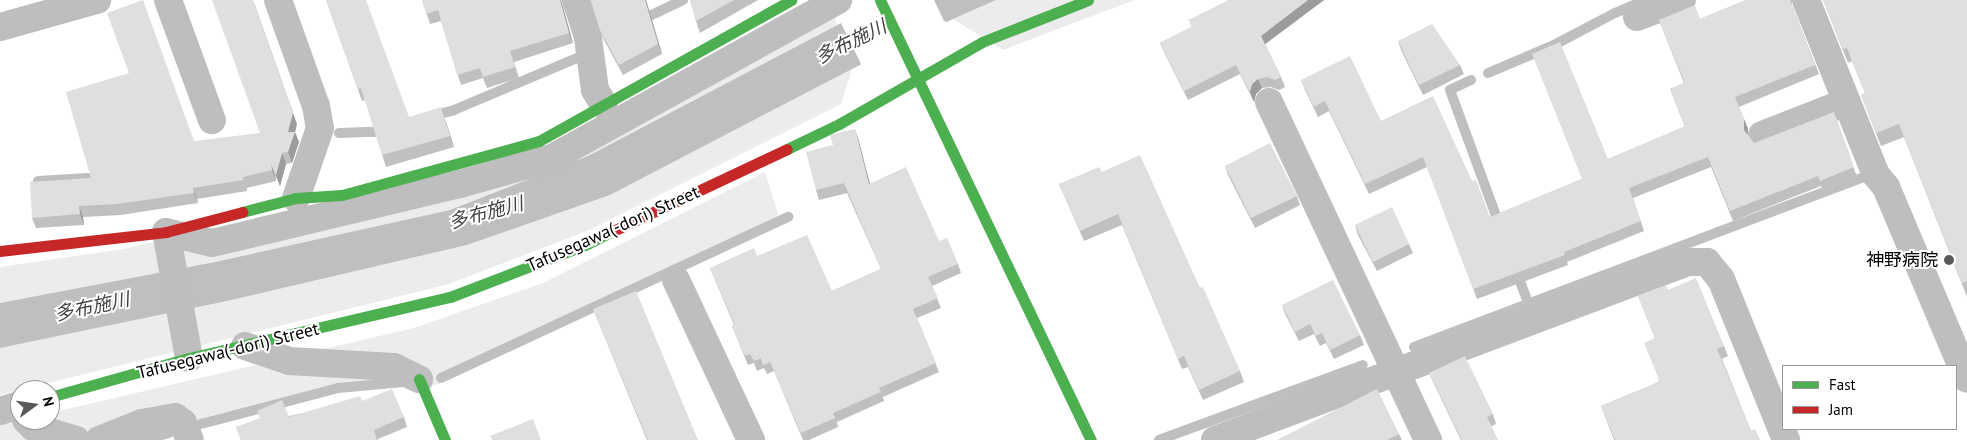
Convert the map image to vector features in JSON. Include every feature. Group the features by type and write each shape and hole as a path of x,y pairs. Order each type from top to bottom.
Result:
{"street":[{"path":"0,26 59,5 97,0"},
{"path":"168,0 212,120"},
{"path":"278,0 316,106 320,128 296,198"},
{"path":"576,0 588,38 595,90 604,105"},
{"path":"0,251 166,232 296,198 342,195 539,141 792,0"},
{"path":"166,232 212,243 460,184 552,158 838,0"},
{"path":"880,0 916,79 1091,440"},
{"name":"Tafusegawa(-dori) Street","path":"60,394 189,358 450,297 587,244 839,124 982,42 1088,0"},
{"path":"1637,17 1682,0"},
{"path":"1806,0 1876,175 1886,186 1967,379"},
{"path":"1269,102 1428,440"},
{"path":"1762,134 1846,102"},
{"path":"166,232 189,358"},
{"path":"1215,440 1688,262 1707,262 1721,279 1786,440"},
{"path":"676,280 752,440"},
{"path":"244,346 289,361 394,367 419,379 445,440"},
{"path":"99,440 142,423 174,417 183,423 190,440"},
{"path":"43,430 76,440"}],"shaded area":[{"path":"828,0 837,25 588,156 450,210 215,262 0,303 0,267 124,249 549,149"},
{"path":"996,0 1134,0 1003,50 953,19"},
{"path":"852,69 841,104 587,231 449,284 60,380 10,380 10,393 0,395 0,348 227,301 467,245 610,195"},
{"path":"765,172 781,223 437,385 407,384 339,391 157,440 0,440 0,425 10,422 10,430 60,430 60,411 414,328 543,283"}],"water":[{"name":"多布施川","path":"885,0 996,0 852,69 610,195 467,245 227,301 0,348 0,303 215,262 450,210 588,156"}],"pier":[{"path":"880,0 934,0 944,21 950,23 860,68 861,64 840,21"}],"building":[{"path":"143,0 194,141 260,133 212,0 253,0 293,113 288,132 295,132 288,152 282,153 276,175 271,164 272,170 243,177 243,180 193,188 194,193 117,204 79,206 80,214 32,218 30,182 91,178 66,92 129,73 107,13"},
{"path":"326,0 366,0 409,117 441,107 450,136 382,155 361,88 358,89"},
{"path":"422,0 560,0 569,33 510,51 515,67 483,77 480,68 457,75 438,10 426,14"},
{"path":"591,0 645,0 658,44 619,65 600,30"},
{"path":"690,0 734,0 696,21"},
{"path":"1229,0 1308,0 1261,36 1281,77 1275,80 1267,77 1258,79 1252,84 1250,92 1236,65 1184,91 1160,43 1192,27 1189,20"},
{"path":"1746,0 1790,0 1815,65 1735,97 1744,119 1744,130 1754,143 1834,112 1854,167 1820,181 1818,176 1730,211 1708,157 1629,188 1641,221 1564,252 1565,255 1473,289 1423,157 1365,184 1325,101 1314,107 1301,80 1350,56 1381,121 1433,96 1472,181 1476,180 1490,217 1582,179 1532,54 1560,42 1608,159 1685,126 1670,89 1685,83 1659,20 1695,5 1700,19"},
{"name":"神野病院","path":"1823,0 1967,0 1967,281 1962,283 1899,124 1876,133 1861,95 1865,93 1847,48 1843,49"},
{"path":"1432,24 1460,65 1419,85 1398,41"},
{"path":"855,129 869,184 906,167 939,241 947,238 958,264 928,277 938,298 913,309 936,363 879,388 881,392 833,413 835,418 801,433 770,362 763,365 761,358 754,361 750,354 745,356 732,326 735,325 710,268 754,248 757,256 807,235 832,291 881,269 844,183 816,190 806,152 833,145 830,135"},
{"path":"1270,143 1297,196 1251,218 1225,166"},
{"path":"1140,155 1200,288 1203,287 1240,371 1199,390 1184,356 1178,359 1118,214 1080,231 1059,184 1099,167 1102,172"},
{"path":"1392,207 1409,244 1373,262 1355,225"},
{"path":"1696,278 1724,346 1717,349 1751,431 1755,429 1760,440 1615,440 1601,406 1660,382 1644,343 1655,338 1638,296 1666,285 1668,290"},
{"path":"1333,280 1360,335 1330,350 1322,333 1316,336 1310,324 1295,332 1282,305"},
{"path":"636,291 698,440 648,440 593,309"},
{"path":"1465,356 1493,414 1487,417 1498,440 1462,440 1429,373"},
{"path":"392,389 404,417 374,430 377,440 241,440 236,427 260,418 257,411 282,400 289,417 360,396 362,401"},
{"path":"1377,389 1399,434 1387,440 1277,440"},
{"path":"533,419 541,440 492,440 490,436"}],"waterway":[{"path":"639,21 683,0"},
{"path":"1488,73 1554,45 1615,13 1639,3"},
{"path":"432,116 454,110 577,58"},
{"path":"1471,80 1450,90 1500,227"},
{"path":"339,133 374,132 386,129"},
{"path":"1414,347 1863,177"},
{"path":"38,181 88,178"},
{"path":"441,378 788,217"},
{"path":"1516,271 1529,305"},
{"path":"1159,440 1363,365"},
{"path":"201,424 338,388 404,382"},
{"path":"143,440 169,433"}],"traffic: fast":[{"path":"242,212 296,198 342,195 539,141 791,0"},
{"path":"880,0 1091,440"},
{"path":"787,149 839,124 982,42 1088,0"},
{"path":"60,394 189,358 450,297 587,244 613,231"},
{"path":"419,379 445,440"}],"traffic: jam":[{"path":"613,231 787,149"},
{"path":"0,251 166,232 242,212"}],"place":[{"name":"神野病院","path":"1949,260"}]}
